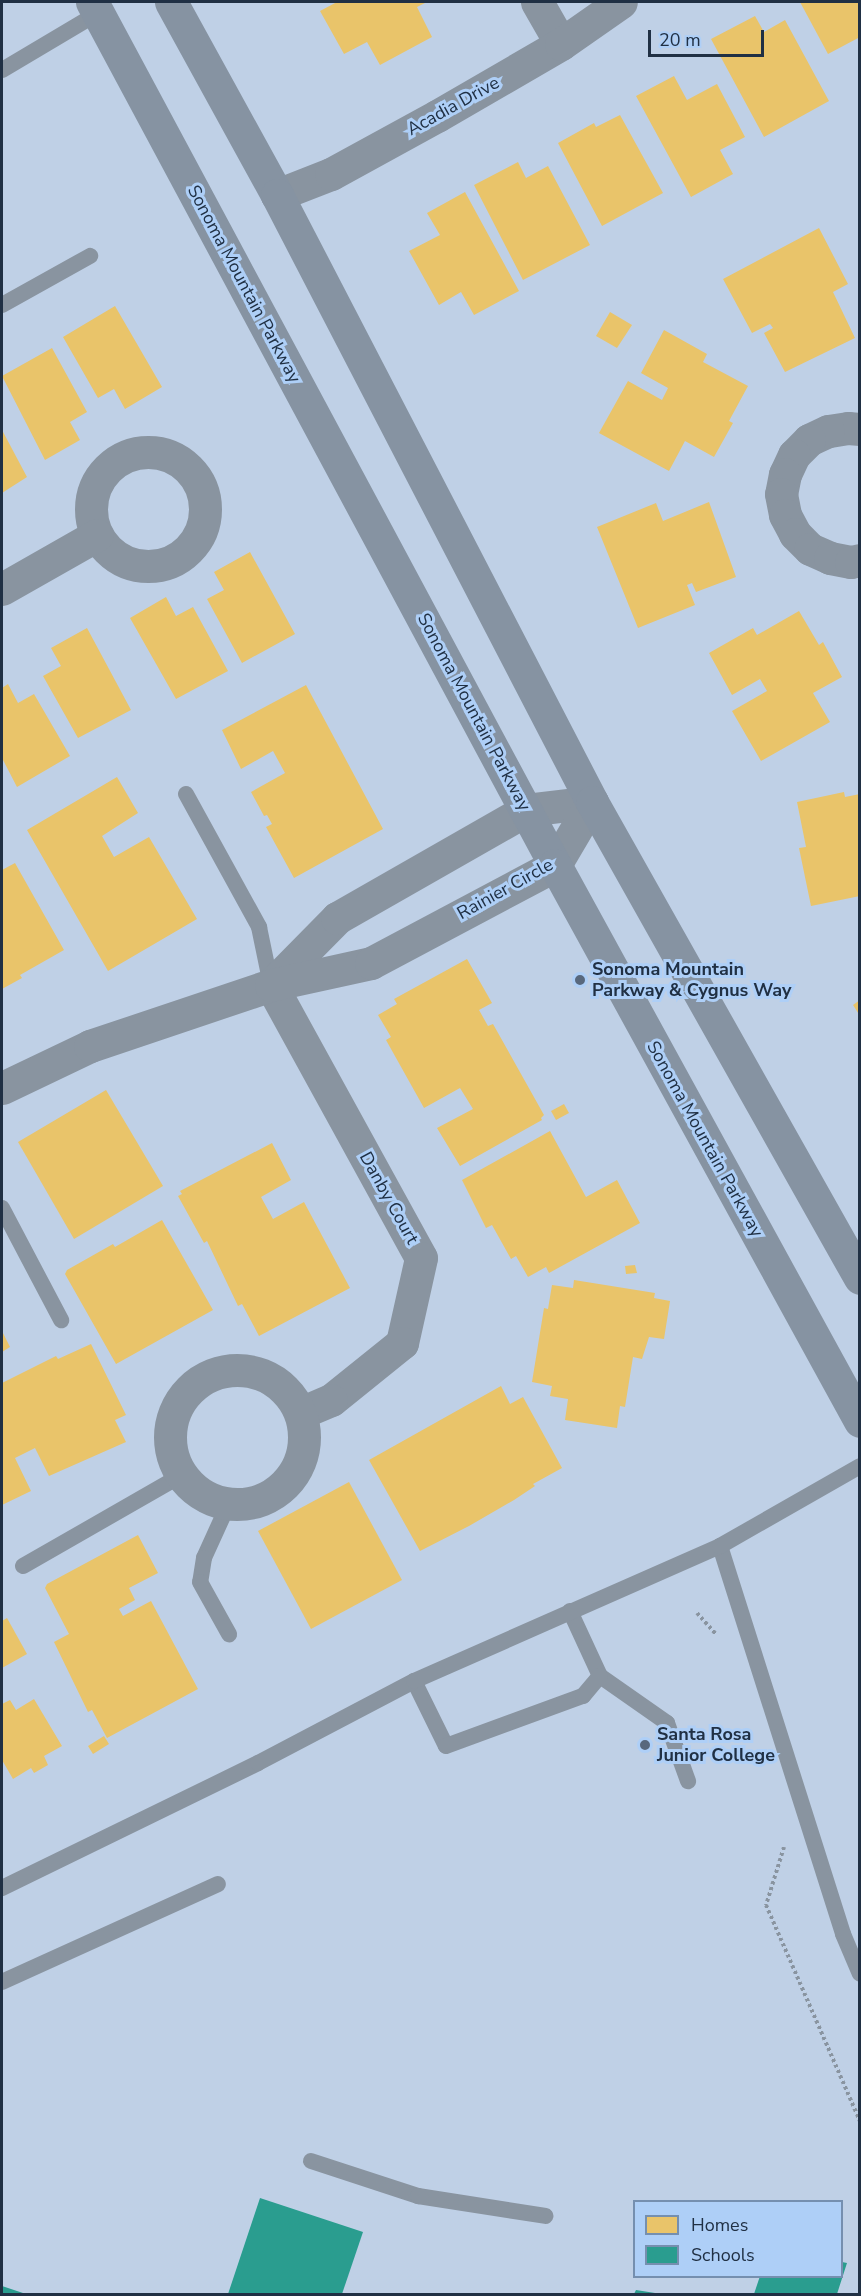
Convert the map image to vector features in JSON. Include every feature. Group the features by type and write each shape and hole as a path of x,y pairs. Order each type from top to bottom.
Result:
{"main road":[{"path":"171,2 277,195 592,802 860,1278"},
{"name":"Sonoma Mountain Parkway","path":"95,7 555,865 860,1421"}],"street":[{"path":"537,2 561,44"},
{"name":"Acadia Drive","path":"277,195 331,174 561,44 621,2"},
{"path":"860,429 828,431 809,440 794,455 785,474 781,494 785,515 795,534 810,549 830,558 851,562 860,560"},
{"path":"2,589 97,535"},
{"name":"Rainier Circle","path":"271,986 337,918 526,810 592,802"},
{"name":"Rainier Circle","path":"2,1088 90,1047 271,986 371,963 555,865 592,802"},
{"name":"Danby Court","path":"271,986 421,1258 402,1343 331,1400 301,1413"},
{"path":"234,1370 255,1372 274,1380 301,1413 305,1436 302,1459 291,1479 273,1495 252,1504 228,1504 206,1497 187,1483 175,1463 170,1440 172,1419 181,1400 195,1384 213,1374 234,1370"}],"lane":[{"path":"2,70 95,7"},
{"path":"2,305 90,256"},
{"path":"186,794 259,927 271,986"},
{"path":"2,1208 61,1320"},
{"path":"2,1888 258,1763 414,1681 720,1546 860,1466"},
{"path":"23,1566 182,1475"},
{"path":"228,1504 204,1558 200,1582 229,1634"},
{"path":"720,1546 843,1934 860,1974"},
{"path":"570,1611 600,1676 667,1723 688,1781"},
{"path":"414,1681 446,1746 583,1696 600,1676"},
{"path":"2,1982 218,1884"},
{"path":"311,2160 418,2196 545,2216"}],"path":[{"path":"697,1613 715,1632 718,1643"},
{"path":"784,1846 766,1905 860,2121"}],"building: Homes":[{"path":"337,2 427,2 417,7 432,37 380,65 367,42 344,54 320,11"},
{"path":"800,2 860,2 860,37 828,54"},
{"path":"755,16 764,32 785,20 829,101 764,137 711,39"},
{"path":"674,76 687,100 717,84 745,137 720,150 733,174 691,197 636,96"},
{"path":"620,115 663,193 602,226 558,143 594,123 596,127"},
{"path":"518,162 526,178 548,166 590,245 523,280 474,185"},
{"path":"465,192 519,291 474,315 461,292 439,305 409,251 440,235 427,213"},
{"path":"819,228 848,284 833,292 855,338 785,372 764,333 773,328 770,324 752,333 723,279"},
{"path":"115,306 162,387 125,409 114,389 98,398 63,337"},
{"path":"610,312 632,325 617,348 596,336"},
{"path":"664,330 707,354 703,362 748,386 729,421 733,423 714,457 685,441 669,471 599,433 628,381 662,400 668,388 641,373"},
{"path":"52,348 87,412 70,422 80,440 45,460 2,376"},
{"path":"2,430 27,477 2,493"},
{"path":"709,502 736,577 696,592 692,583 687,585 695,605 638,628 597,527 656,503 663,521"},
{"path":"250,552 295,634 242,663 207,599 224,590 214,572"},
{"path":"166,597 176,616 193,607 228,671 176,699 130,618"},
{"path":"799,611 819,645 823,642 842,677 813,693 830,722 761,761 732,711 767,691 760,679 732,695 709,653 753,628 757,635"},
{"path":"87,628 131,710 78,738 43,676 61,666 51,648"},
{"path":"8,684 18,703 34,694 70,756 17,787 2,758 2,688"},
{"path":"306,685 383,829 294,878 266,827 272,824 267,815 264,816 251,792 285,773 273,751 241,769 222,730"},
{"path":"117,777 138,813 102,836 114,857 149,837 197,919 108,971 27,830"},
{"path":"844,792 845,797 860,794 860,896 811,906 799,848 806,847 797,802"},
{"path":"15,863 64,950 20,975 22,978 2,989 2,870"},
{"path":"467,959 492,1003 479,1010 488,1026 493,1024 544,1115 542,1120 460,1166 437,1128 473,1109 460,1088 424,1108 386,1040 391,1037 378,1015 397,1004 394,999"},
{"path":"860,1000 860,1016 853,1005"},
{"path":"106,1090 163,1186 74,1239 18,1142"},
{"path":"564,1104 569,1113 556,1120 551,1111"},
{"path":"550,1131 586,1197 617,1180 640,1223 549,1273 546,1267 528,1277 516,1256 511,1259 492,1225 486,1228 462,1180"},
{"path":"272,1143 291,1180 261,1197 273,1219 304,1202 350,1288 259,1336 242,1304 238,1306 207,1241 204,1243 178,1196 182,1194 180,1191"},
{"path":"162,1220 213,1310 116,1364 65,1274 67,1270 113,1244 115,1247"},
{"path":"635,1265 637,1273 626,1274 625,1266"},
{"path":"574,1280 655,1293 654,1298 670,1301 664,1339 649,1337 642,1359 633,1357 625,1407 620,1406 617,1428 565,1420 568,1399 550,1396 552,1386 532,1382 544,1308 548,1309 552,1285 573,1288"},
{"path":"2,1331 10,1347 2,1352"},
{"path":"91,1344 126,1415 115,1420 126,1442 49,1476 35,1448 15,1458 31,1491 2,1505 2,1383 56,1356 58,1359"},
{"path":"501,1386 510,1404 523,1397 562,1468 533,1484 535,1486 514,1500 420,1551 369,1460"},
{"path":"349,1482 402,1580 311,1629 258,1531"},
{"path":"138,1535 158,1573 129,1588 135,1600 119,1609 123,1616 151,1601 198,1689 107,1738 92,1710 88,1712 54,1642 69,1634 45,1588 47,1584"},
{"path":"7,1618 27,1654 2,1668 2,1621"},
{"path":"34,1699 62,1746 44,1756 48,1765 34,1773 31,1768 13,1779 2,1760 2,1704 10,1700 16,1710"},
{"path":"104,1736 109,1744 93,1754 88,1746"}],"building: Schools":[{"path":"260,2198 363,2232 342,2294 228,2294"},
{"path":"843,2262 847,2263 843,2275"},
{"path":"759,2278 842,2278 837,2294 754,2294"},
{"path":"2,2286 26,2294 2,2294"},
{"path":"636,2290 655,2293 655,2294 634,2294"}],"place":[{"name":"Sonoma Mountain Parkway & Cygnus Way","path":"580,980"},
{"name":"Santa Rosa Junior College","path":"645,1745"}]}
